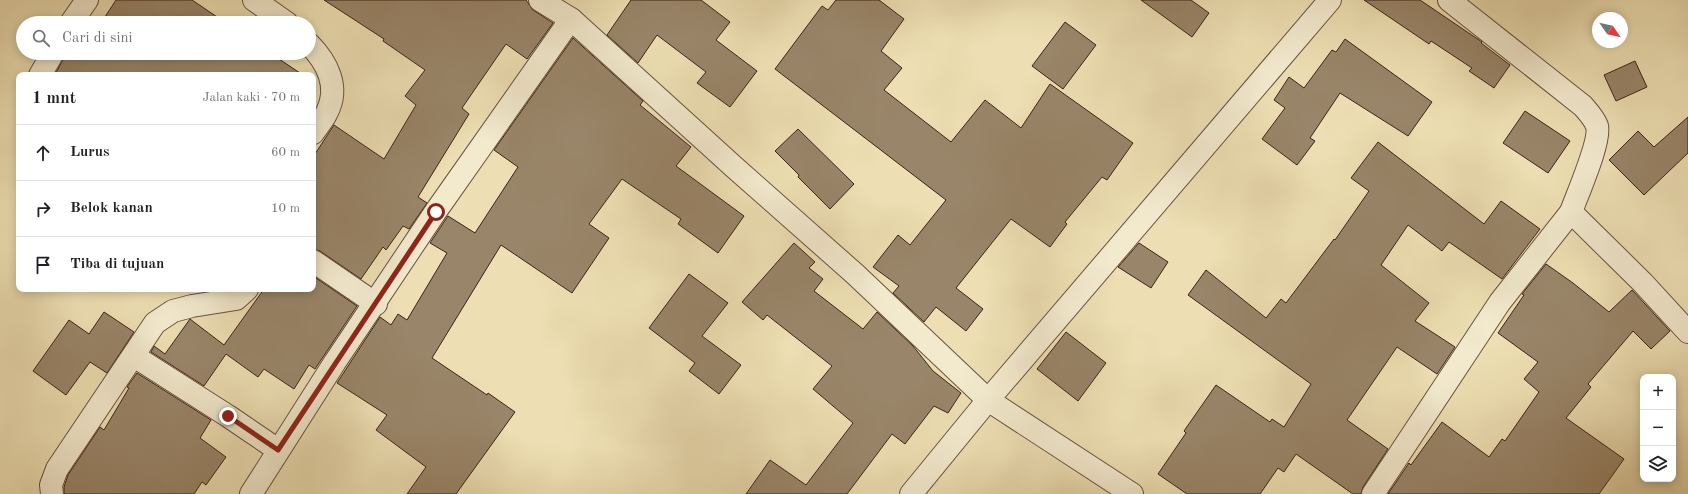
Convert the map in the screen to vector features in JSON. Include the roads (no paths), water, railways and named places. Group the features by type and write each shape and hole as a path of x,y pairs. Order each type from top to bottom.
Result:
{"street":[{"path":"76,16 87,0"},
{"path":"254,0 277,16"},
{"path":"540,0 570,19 855,274 988,400 1132,494"},
{"path":"911,494 988,400 1330,0"},
{"path":"1373,494 1500,302 1571,212 1596,145 1597,127 1583,106 1449,0"},
{"path":"251,494 278,450 436,212 570,19"},
{"path":"316,54 330,73 333,93 328,112 316,129"},
{"path":"42,72 49,60"},
{"path":"1571,212 1643,283 1688,332"},
{"path":"316,263 376,304"},
{"path":"52,494 51,485 57,469 155,323 173,311 192,306 236,299 244,292"},
{"path":"134,356 278,450"}]}
